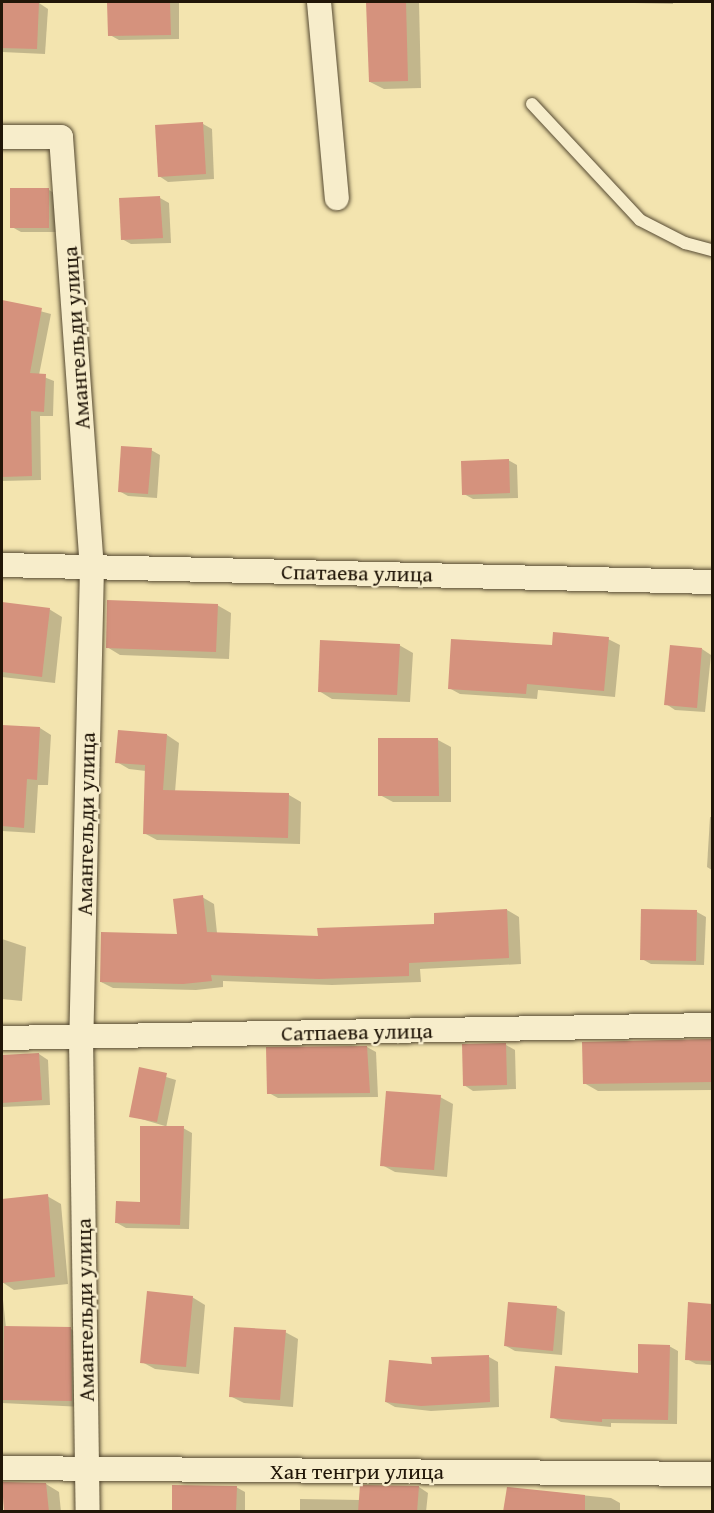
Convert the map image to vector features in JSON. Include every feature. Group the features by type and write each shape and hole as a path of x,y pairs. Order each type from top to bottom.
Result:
{"street":[{"path":"319,2 338,198"},
{"name":"Амангельди улица","path":"2,137 62,137 92,567 81,1037 88,1512"},
{"name":"Спатаева улица","path":"2,565 712,582"},
{"name":"Сатпаева улица","path":"2,1038 712,1025"},
{"name":"Хан тенгри улица","path":"2,1468 712,1474"}],"lane":[{"path":"532,104 640,220 685,243 712,250"}],"building":[{"path":"2,2 39,2 37,49 2,48"},
{"path":"107,2 170,2 171,35 108,36"},
{"path":"366,2 406,2 408,81 369,82"},
{"path":"203,122 206,174 158,177 155,125"},
{"path":"10,188 49,188 49,228 10,228"},
{"path":"160,196 163,238 121,240 119,198"},
{"path":"2,300 42,308 30,373 46,374 44,412 31,411 32,476 2,477"},
{"path":"121,446 152,448 148,494 118,492"},
{"path":"509,459 510,493 462,495 461,461"},
{"path":"107,600 218,604 216,652 106,648"},
{"path":"2,602 50,608 42,677 2,672"},
{"path":"553,632 609,637 604,691 527,684 526,694 448,689 451,639 552,645"},
{"path":"320,640 400,644 397,695 318,692"},
{"path":"670,645 702,648 697,708 664,705"},
{"path":"2,725 40,727 37,780 27,779 24,828 2,826"},
{"path":"118,730 167,734 163,790 289,793 288,838 143,834 145,765 115,763"},
{"path":"378,738 438,738 439,796 378,796"},
{"path":"203,895 207,932 318,936 317,928 434,924 434,913 507,909 509,958 409,963 409,976 319,979 211,975 212,981 183,984 100,982 101,932 177,934 173,899"},
{"path":"641,909 697,910 696,961 640,960"},
{"path":"712,1039 712,1082 583,1084 582,1042"},
{"path":"506,1043 507,1085 463,1086 462,1044"},
{"path":"367,1046 370,1093 267,1094 266,1047"},
{"path":"39,1053 42,1100 2,1103 2,1055"},
{"path":"139,1067 167,1073 157,1122 129,1117"},
{"path":"386,1091 441,1095 434,1170 380,1166"},
{"path":"140,1126 184,1126 180,1225 115,1223 116,1201 140,1202"},
{"path":"48,1194 55,1277 2,1283 2,1199"},
{"path":"147,1291 193,1296 186,1367 140,1363"},
{"path":"508,1302 557,1306 553,1351 504,1346"},
{"path":"688,1302 712,1304 712,1361 685,1360"},
{"path":"4,1326 71,1327 72,1401 3,1400"},
{"path":"234,1327 286,1330 280,1400 229,1397"},
{"path":"638,1344 670,1345 668,1420 602,1419 602,1422 550,1418 555,1366 638,1373"},
{"path":"489,1355 490,1402 421,1406 385,1402 389,1360 432,1364 431,1357"},
{"path":"2,1482 46,1483 49,1512 4,1512"},
{"path":"172,1485 237,1486 236,1512 172,1512"},
{"path":"360,1485 419,1486 417,1512 358,1512"},
{"path":"507,1487 585,1495 585,1512 503,1512"}]}
